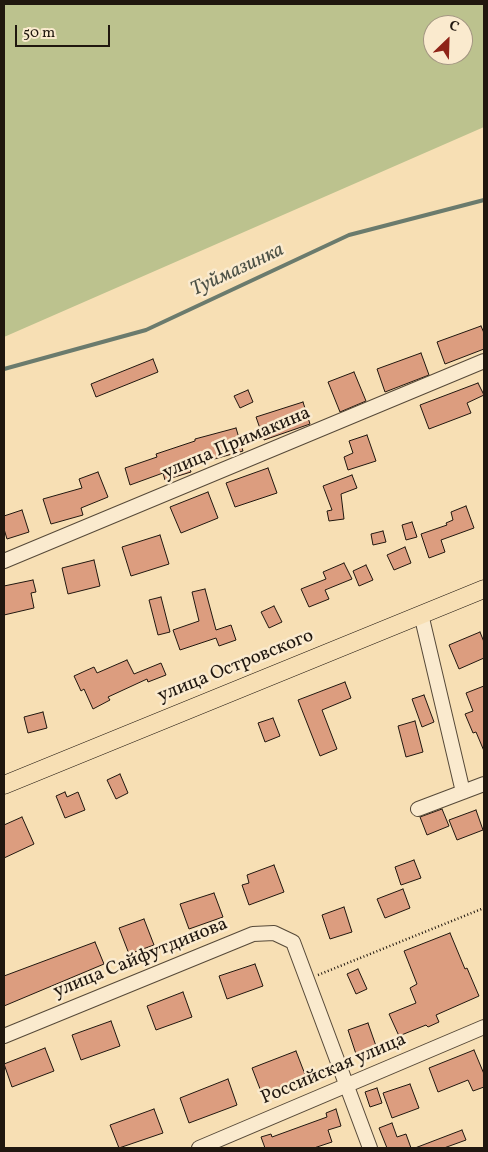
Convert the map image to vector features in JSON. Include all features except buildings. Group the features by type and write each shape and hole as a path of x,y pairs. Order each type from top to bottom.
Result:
{"main road":[{"name":"улица Островского","path":"4,786 484,589"}],"street":[{"name":"улица Примакина","path":"4,561 484,361"},
{"path":"422,614 462,792"},
{"path":"418,809 484,784"},
{"name":"улица Сайфутдинова","path":"4,1036 253,934 274,933 292,942 308,980"},
{"path":"308,980 370,1148"},
{"name":"Российская улица","path":"199,1148 484,1028"}],"path":[{"path":"308,980 484,908"}],"green space":[{"path":"4,4 484,4 484,127 4,337"}],"waterway":[{"name":"Туймазинка","path":"4,369 146,330 349,235 484,200"}]}
